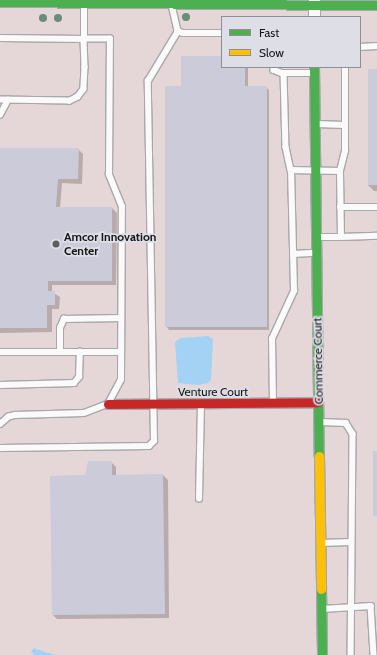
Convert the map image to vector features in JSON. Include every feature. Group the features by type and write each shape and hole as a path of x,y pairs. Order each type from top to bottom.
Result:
{"street":[{"path":"0,2 172,4 314,3 377,5"},
{"path":"314,3 314,16"},
{"name":"Commerce Court","path":"314,70 322,655"},
{"name":"Venture Court","path":"108,404 318,402"}],"lane":[{"path":"0,100 70,101 78,97 84,89 84,2"},
{"path":"0,448 149,446 154,441 155,404 148,81 178,31 172,4"},
{"path":"178,31 183,33 221,34"},
{"path":"0,38 110,39 109,175 122,207 121,380 108,404 84,413 15,415 0,424"},
{"path":"361,47 377,46"},
{"path":"274,68 274,70 284,73 314,70"},
{"path":"341,237 340,170 345,151 345,68"},
{"path":"273,403 272,339 294,291 291,170 286,147 284,73"},
{"path":"0,115 8,100"},
{"path":"315,124 344,125"},
{"path":"291,170 340,170"},
{"path":"340,207 377,207"},
{"path":"316,238 377,236"},
{"path":"293,254 316,253"},
{"path":"60,352 60,328 64,320 122,318"},
{"path":"0,352 121,352"},
{"path":"0,385 74,383 80,377 80,352"},
{"path":"199,499 201,404"},
{"path":"318,422 346,423 353,434 350,655"},
{"path":"320,543 351,542"},
{"path":"321,609 371,606 374,655"}],"shaded area":[{"path":"0,0 377,0 377,655 0,655"}],"water":[{"path":"208,336 213,339 211,380 208,383 198,385 178,383 175,342 181,338"},
{"path":"34,648 56,655 34,655 31,651"}],"building":[{"path":"181,56 221,56 221,68 245,68 245,86 267,86 267,327 165,327 165,86 181,86"},
{"path":"368,69 377,69 377,185 368,185"},
{"name":"Amcor Innovation Center","path":"0,148 79,148 78,179 58,179 56,207 112,207 112,281 48,281 48,291 55,291 55,305 47,305 47,328 0,328"},
{"path":"373,451 377,451 377,516 373,516"},
{"path":"88,461 112,461 112,475 163,474 165,614 52,615 50,476 85,475"}],"traffic: fast":[{"path":"0,2 377,5"},
{"path":"314,68 319,456"},
{"path":"321,589 322,655"}],"traffic: slow":[{"path":"319,456 321,589"}],"traffic: jam":[{"path":"108,404 318,402"}],"place":[{"name":"Amcor Innovation Center","path":"56,244"}]}
